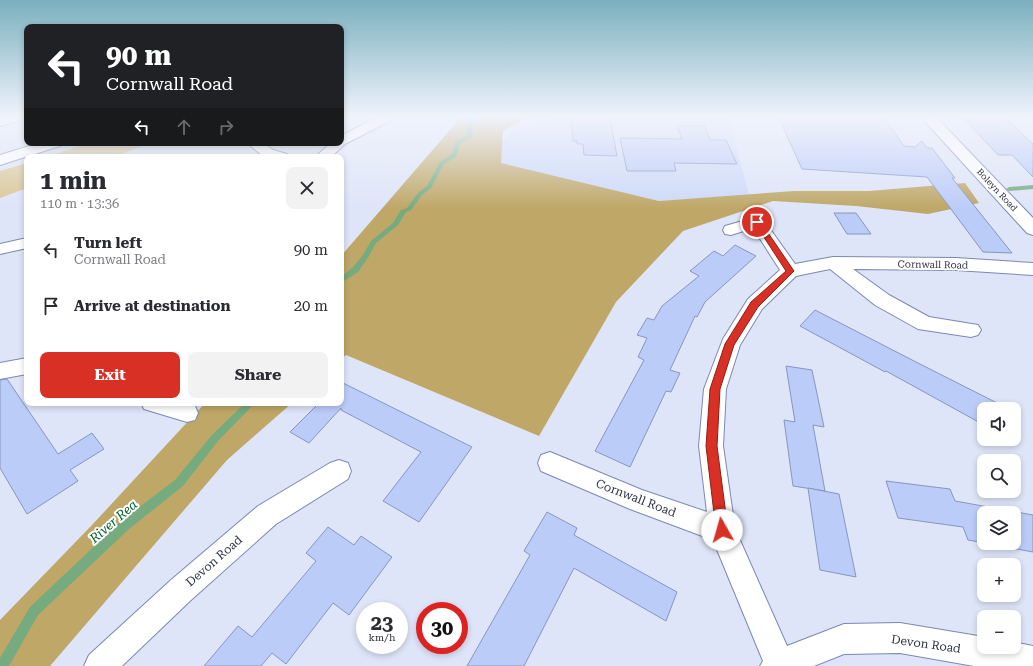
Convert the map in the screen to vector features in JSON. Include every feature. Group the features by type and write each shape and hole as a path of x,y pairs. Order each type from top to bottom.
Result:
{"street":[{"path":"0,160 42,147"},
{"path":"260,147 272,154"},
{"path":"325,154 333,147"},
{"name":"Boleyn Road","path":"956,147 1033,229"},
{"path":"730,230 757,222 790,271 754,304 730,344 715,389 711,446 722,530 778,665"},
{"path":"0,249 24,244"},
{"path":"833,263 882,300 925,324 971,330"},
{"name":"Cornwall Road","path":"790,271 833,263 956,264 1033,269"},
{"path":"0,371 24,367"},
{"path":"162,406 187,413"},
{"name":"Cornwall Road","path":"550,463 639,501 722,530"},
{"name":"Devon Road","path":"100,666 181,590 267,515 339,471"},
{"name":"Devon Road","path":"778,665 844,639 900,638 1024,662"}],"shaded area":[{"path":"77,147 140,147 121,154 55,154"},
{"path":"435,147 502,147 501,163 659,201 794,191 869,191 965,183 979,203 928,214 856,206 773,201 683,231 616,302 539,436 346,355 344,357 344,253"},
{"path":"502,147 736,147 749,195 659,201 500,163"},
{"path":"24,164 24,189 0,198 0,171"},
{"path":"202,406 289,406 227,460 50,666 0,666 0,620 92,525"}],"building":[{"path":"583,147 615,147 617,156 584,155"},
{"path":"622,147 729,147 737,164 674,163 676,171 627,171"},
{"path":"792,147 932,148 955,178 952,178 1012,253 983,252 927,177 802,169"},
{"path":"991,147 1033,147 1033,177 1012,155 998,155"},
{"path":"834,213 856,213 871,234 847,234"},
{"path":"735,245 756,256 705,302 697,317 695,316 670,370 680,373 671,392 666,391 630,467 595,451 644,360 638,357 647,338 637,335 647,318 654,320 662,306 699,276 690,271 714,251 723,256"},
{"path":"815,310 995,402 977,402 977,421 800,326"},
{"path":"786,366 812,370 824,427 813,425 825,491 793,486 784,420 795,422"},
{"path":"7,379 58,454 92,433 104,449 70,470 78,481 27,514 0,468 0,380"},
{"path":"344,383 472,447 419,522 383,501 421,452 341,410 341,408 309,443 290,432 316,406 344,406"},
{"path":"886,481 950,489 955,501 983,506 977,506 977,542 968,540 963,527 898,518"},
{"path":"808,488 839,494 856,577 820,570"},
{"path":"547,512 577,528 574,535 677,592 666,621 574,568 524,666 467,666 530,555 524,551"},
{"path":"1021,513 1033,515 1033,552 1021,550"},
{"path":"328,527 354,545 361,536 392,557 359,602 356,602 356,606 349,615 333,603 286,664 272,653 261,666 204,666 238,626 252,637 316,561 306,553"}],"waterway":[{"name":"River Rea","path":"344,279 355,270 366,256 373,242 396,224 403,211 409,209 420,194 429,187 442,163 455,155 456,147"},
{"path":"1009,189 1033,187"},
{"name":"River Rea","path":"2,666 34,611 125,525 179,483 215,438 248,406"}],"route":[{"path":"722,530 711,446 715,389 730,344 754,304 790,271 757,222"}]}
